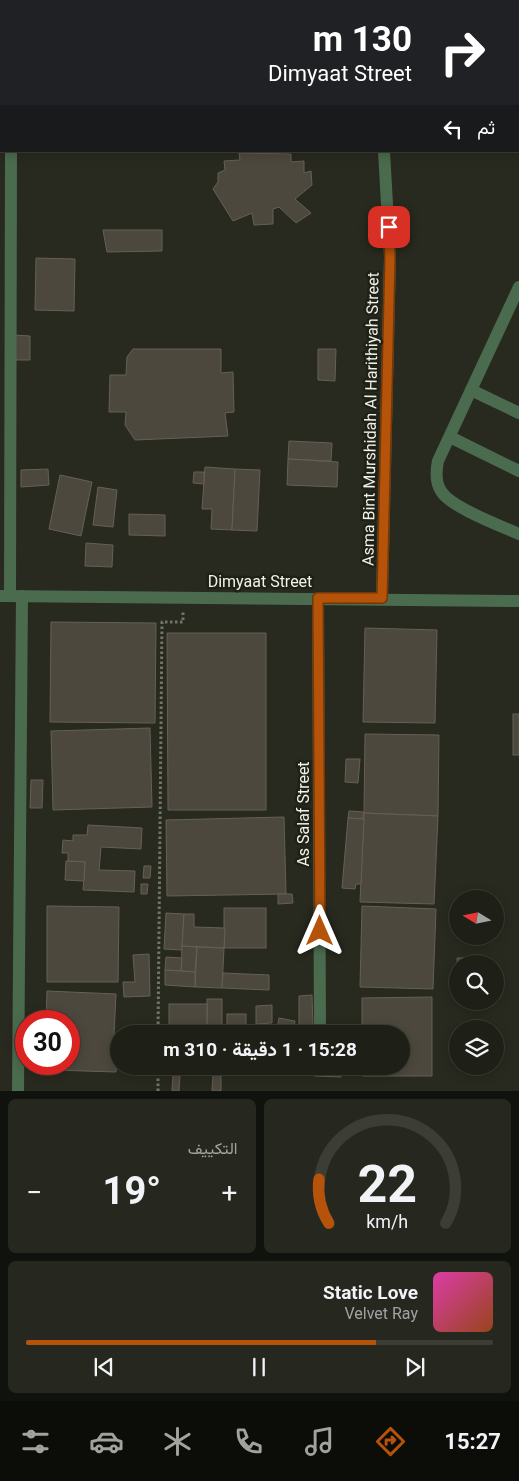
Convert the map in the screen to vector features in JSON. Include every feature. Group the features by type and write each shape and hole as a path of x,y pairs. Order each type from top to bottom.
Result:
{"street":[{"path":"11,152 11,596 18,1091"},
{"name":"Asma Bint Murshidah Al Harithiyah Street","path":"382,598 390,257 384,152"},
{"path":"519,287 436,468 437,484 451,502 519,534"},
{"path":"471,390 519,414"},
{"path":"450,438 519,471"},
{"name":"Dimyaat Street","path":"11,596 519,600"},
{"name":"As Salaf Street","path":"318,598 320,1025"}],"path":[{"path":"158,1025 162,622 183,622 184,597"},
{"path":"158,1075 158,1091"}],"building":[{"path":"239,153 291,154 291,162 304,161 304,173 311,171 312,185 295,199 311,213 296,223 279,207 273,209 273,224 254,225 252,213 233,221 213,189 218,182 218,173 225,170 224,161 240,160"},
{"path":"103,230 162,230 162,251 107,252"},
{"path":"36,258 75,259 74,311 35,310"},
{"path":"14,335 30,336 30,360 14,360"},
{"path":"133,349 221,349 221,373 233,372 234,412 225,413 228,436 135,440 125,425 126,412 109,412 110,375 126,375 127,357"},
{"path":"318,349 336,349 335,381 318,380"},
{"path":"289,441 332,443 331,461 288,459"},
{"path":"288,459 338,462 337,487 287,485"},
{"path":"205,467 235,469 232,530 211,529 212,509 202,509"},
{"path":"48,469 49,485 21,487 21,470"},
{"path":"235,469 260,470 257,531 232,530"},
{"path":"194,472 204,472 204,484 193,483"},
{"path":"60,475 92,482 81,536 49,529"},
{"path":"98,487 117,490 113,527 93,525"},
{"path":"129,514 165,515 165,536 129,535"},
{"path":"86,543 113,545 112,567 85,566"},
{"path":"51,622 156,623 155,723 50,722"},
{"path":"365,628 437,630 435,723 363,722"},
{"path":"167,633 266,633 266,810 168,810"},
{"path":"513,714 519,714 519,755 513,755"},
{"path":"150,728 152,807 53,810 51,731"},
{"path":"365,734 439,735 438,816 364,813"},
{"path":"346,759 360,759 358,783 345,782"},
{"path":"31,780 43,780 42,808 30,808"},
{"path":"349,811 364,812 363,819 348,818"},
{"path":"364,813 438,816 434,904 360,902"},
{"path":"284,817 286,894 167,896 166,820"},
{"path":"348,818 364,819 361,884 356,884 355,889 342,888"},
{"path":"88,825 142,828 141,849 101,847 99,870 135,871 134,892 83,890 85,862 68,861 68,853 62,853 63,840 73,841 73,835 87,835"},
{"path":"66,861 85,862 84,881 65,880"},
{"path":"144,866 151,866 150,878 143,878"},
{"path":"141,884 148,884 147,894 141,894"},
{"path":"278,894 292,894 293,903 278,904"},
{"path":"47,906 119,907 118,982 47,982"},
{"path":"362,906 436,909 433,989 360,987"},
{"path":"224,908 266,908 266,948 224,948"},
{"path":"166,913 184,914 182,950 164,949"},
{"path":"184,914 194,914 194,927 225,928 224,948 182,946"},
{"path":"182,946 197,947 195,972 181,971"},
{"path":"197,947 224,948 222,988 195,987"},
{"path":"149,954 150,996 124,997 123,982 135,982 133,955"},
{"path":"166,957 182,958 181,971 165,970"},
{"path":"165,970 195,972 195,987 165,985"},
{"path":"223,973 269,975 269,990 222,988"},
{"path":"47,991 116,994 114,1025 110,1025 110,1072 80,1071 80,1010 46,1010"},
{"path":"312,995 313,1025 299,1025 299,996"},
{"path":"432,997 432,1076 362,1076 410,1075 410,1025 362,1025 362,998"},
{"path":"207,999 222,999 222,1025 207,1025"},
{"path":"169,1004 207,1004 207,1025 169,1025"},
{"path":"272,1005 272,1023 256,1024 256,1006"},
{"path":"227,1014 246,1014 246,1025 227,1025"},
{"path":"279,1018 295,1021 294,1025 278,1025"},
{"path":"173,1075 180,1075 179,1091 172,1091"},
{"path":"213,1075 221,1076 221,1091 212,1091"},
{"path":"314,1075 341,1075 341,1077"}],"route":[{"path":"320,931 318,598 382,598 390,257 389,227"}]}
